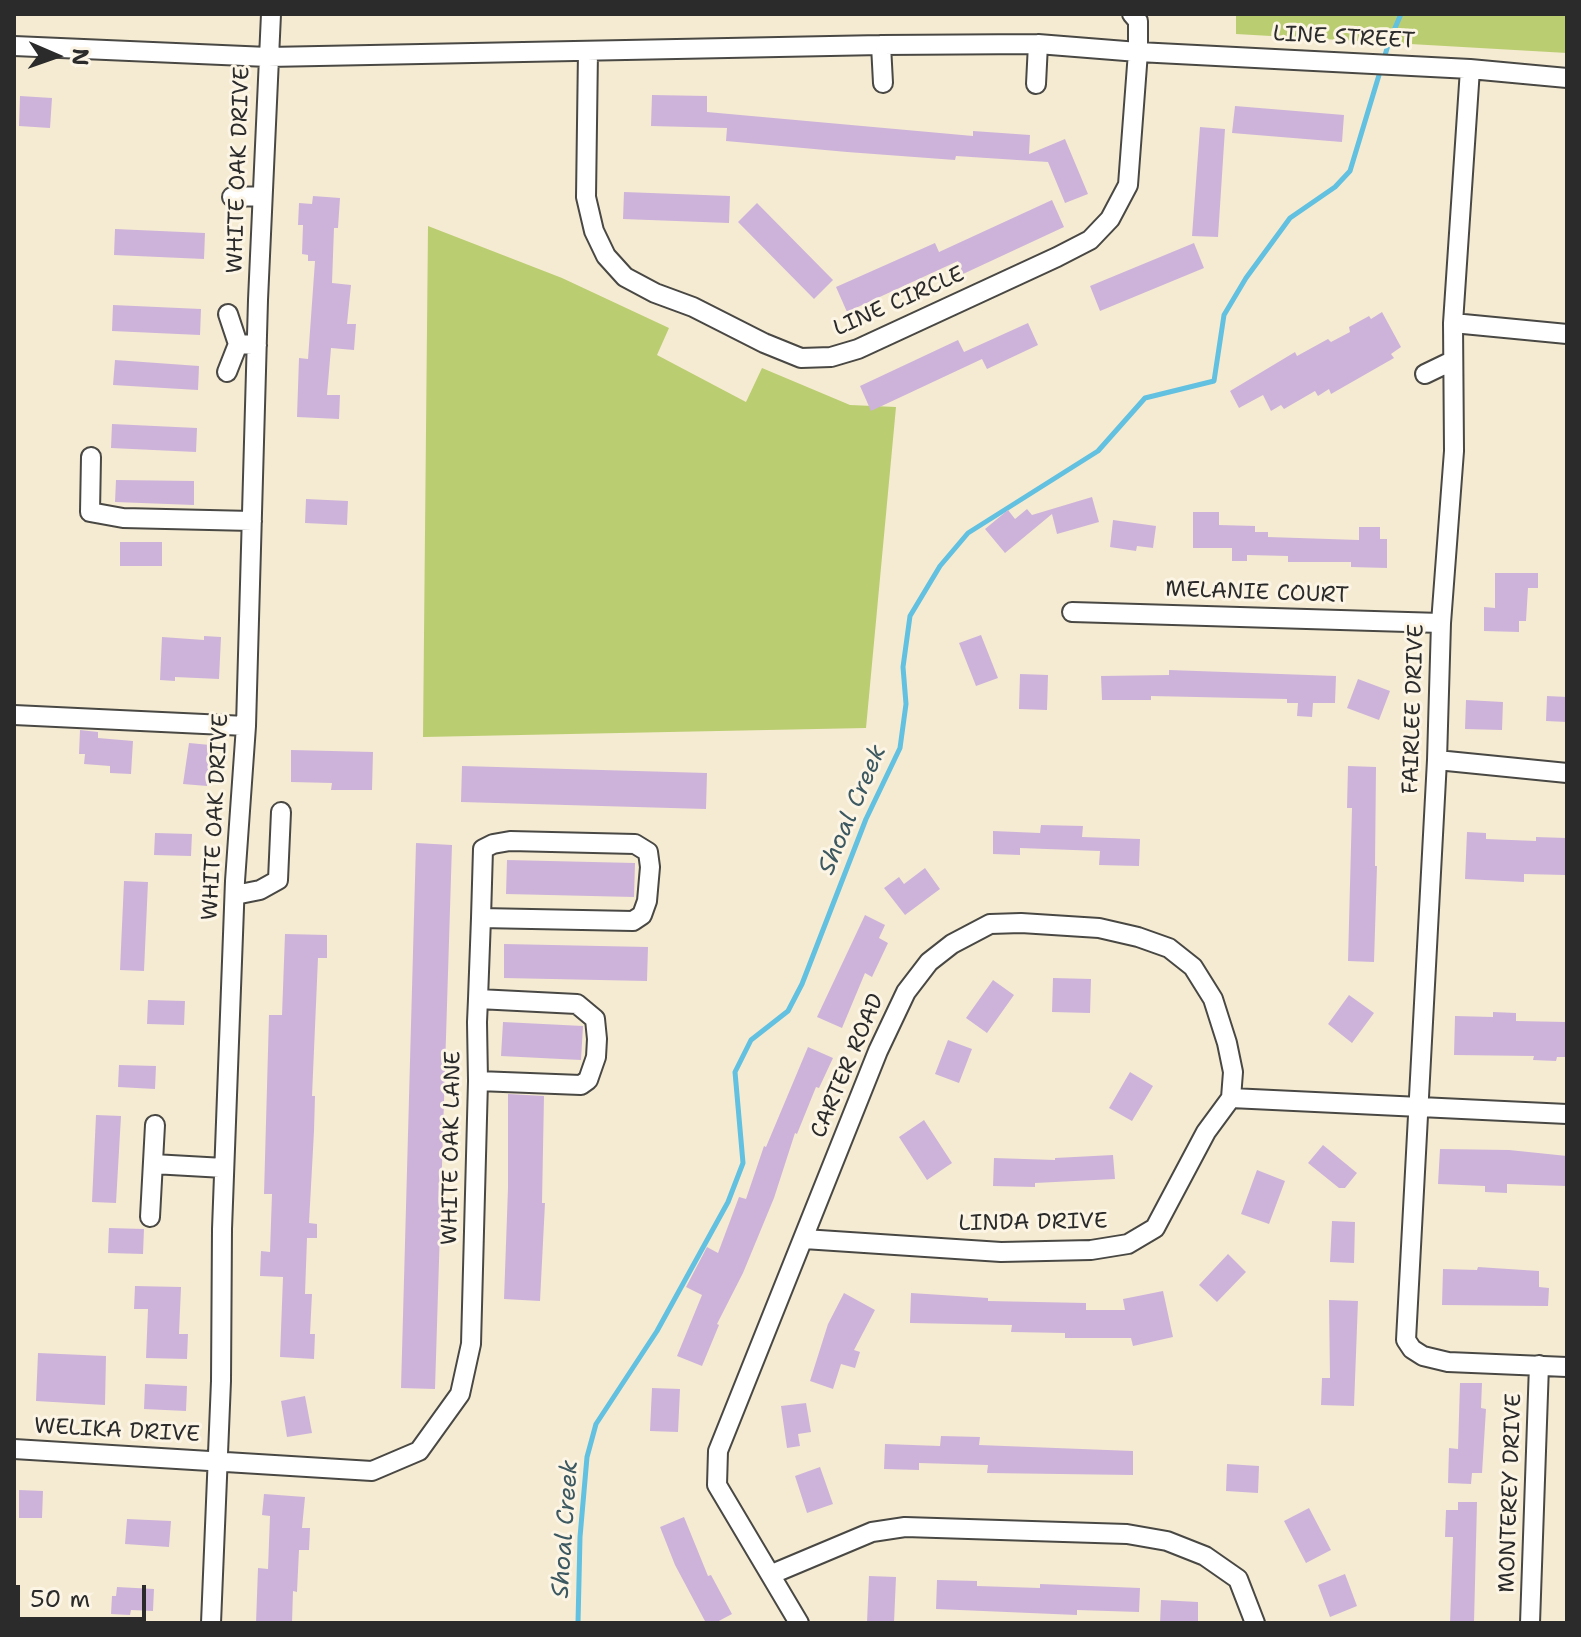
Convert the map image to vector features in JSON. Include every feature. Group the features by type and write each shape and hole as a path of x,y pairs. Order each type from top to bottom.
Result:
{"street":[{"name":"WHITE OAK DRIVE","path":"211,1623 221,1381 224,1168 235,895 246,726 252,521 248,344 262,196 271,14"},
{"name":"LINE CIRCLE","path":"588,51 586,197 594,231 606,256 625,277 764,343 801,358 831,357 858,349 1090,240 1110,219 1128,185 1138,52 1138,21 1132,14"},
{"name":"LINE STREET","path":"14,46 268,57 1038,44 1470,69 1567,78"},
{"path":"1036,84 1038,44"},
{"path":"881,45 883,83"},
{"name":"FAIRLEE DRIVE","path":"1470,69 1453,323 1454,451 1441,623 1437,760 1405,1327 1406,1340 1412,1349 1423,1356 1448,1362 1539,1365"},
{"path":"232,197 262,196"},
{"path":"227,372 248,344 228,314"},
{"path":"1453,323 1567,334"},
{"path":"1425,374 1452,361"},
{"path":"91,457 90,512 123,518 252,521"},
{"name":"MELANIE COURT","path":"1072,612 1441,623"},
{"path":"14,715 246,726"},
{"path":"1437,760 1567,773"},
{"path":"235,895 260,890 278,880 281,812"},
{"name":"WHITE OAK LANE","path":"217,1460 372,1471 419,1451 460,1394 471,1344 478,999 483,849 510,841 635,844 648,852 647,901 642,915 633,921 481,918"},
{"name":"CARTER ROAD","path":"799,1623 717,1485 718,1451 878,1051 906,992 929,962 952,944 990,924 1099,928 1169,948 1193,967 1213,999 1233,1072 1231,1098"},
{"path":"478,999 577,1004 595,1019 597,1039 596,1057 588,1080 581,1085 478,1081"},
{"path":"1231,1098 1567,1114"},
{"name":"LINDA DRIVE","path":"804,1239 1001,1252 1091,1250 1128,1244 1155,1228 1206,1132 1231,1098"},
{"path":"150,1217 155,1125"},
{"path":"153,1164 224,1168"},
{"path":"1539,1365 1567,1367"},
{"name":"MONTEREY DRIVE","path":"1530,1623 1539,1365"},
{"name":"WELIKA DRIVE","path":"14,1449 217,1460"},
{"path":"772,1574 872,1532 905,1527 1127,1534 1167,1541 1205,1556 1238,1579 1255,1623"}],"green space":[{"path":"1236,14 1567,14 1567,53 1236,34"},
{"path":"428,226 562,278 669,328 657,355 746,402 762,368 850,405 896,407 866,728 423,737"}],"building":[{"path":"652,95 707,96 707,112 973,136 973,131 1030,135 1029,154 1065,139 1088,194 1065,203 1048,162 956,156 955,160 847,152 726,141 727,128 651,126"},
{"path":"20,96 52,98 50,128 19,126"},
{"path":"1235,106 1344,115 1342,142 1232,133"},
{"path":"1200,127 1225,129 1218,237 1192,236"},
{"path":"624,192 730,196 729,223 623,219"},
{"path":"313,196 340,198 338,228 334,228 332,283 351,285 347,324 356,324 354,350 331,348 327,395 340,395 339,419 297,417 299,358 308,359 315,261 308,261 308,255 302,254 303,225 298,225 299,203 312,204"},
{"path":"1052,200 1064,227 963,274 958,261 847,312 836,287 935,243 939,252"},
{"path":"757,203 833,280 814,299 738,222"},
{"path":"115,229 205,233 204,259 114,255"},
{"path":"1194,243 1204,268 1100,311 1090,286"},
{"path":"113,305 201,309 200,335 112,331"},
{"path":"1382,312 1401,347 1391,354 1394,358 1331,394 1329,389 1318,396 1315,391 1284,409 1281,405 1271,411 1263,395 1239,408 1230,391 1295,352 1297,356 1328,339 1331,342 1350,332 1349,327"},
{"path":"1028,323 1038,345 987,369 982,359 871,411 860,386 958,340 964,352"},
{"path":"115,360 199,366 198,390 113,385"},
{"path":"112,424 197,428 196,452 111,448"},
{"path":"116,480 194,481 194,505 115,502"},
{"path":"1092,497 1099,522 1057,534 1052,514 1005,553 985,529 1008,510 1015,519 1027,509 1032,515"},
{"path":"306,499 348,501 347,525 305,523"},
{"path":"1193,512 1219,512 1219,525 1255,526 1255,532 1268,532 1268,537 1359,540 1359,527 1380,527 1380,539 1387,539 1387,568 1351,567 1351,562 1288,562 1288,556 1247,555 1247,561 1232,561 1232,548 1193,548"},
{"path":"1113,520 1156,526 1153,548 1137,546 1136,551 1110,547"},
{"path":"120,542 162,542 162,566 120,566"},
{"path":"1495,573 1538,573 1538,588 1528,588 1526,621 1519,621 1519,632 1484,631 1484,607 1495,608"},
{"path":"981,635 998,678 976,686 959,643"},
{"path":"204,636 221,637 219,679 175,677 175,681 160,680 162,637 204,640"},
{"path":"1169,670 1336,676 1335,703 1313,703 1312,717 1297,716 1298,703 1287,703 1287,699 1151,696 1151,700 1102,700 1101,676 1169,675"},
{"path":"1020,674 1048,675 1047,710 1019,709"},
{"path":"1358,679 1390,691 1379,720 1347,708"},
{"path":"1547,696 1567,697 1567,722 1546,721"},
{"path":"1466,700 1503,702 1502,730 1465,729"},
{"path":"80,730 98,732 98,738 133,741 131,774 110,773 110,766 84,764 85,754 79,754"},
{"path":"189,743 210,745 207,786 183,784"},
{"path":"291,750 373,752 372,790 331,790 332,783 291,782"},
{"path":"462,766 707,773 706,809 461,802"},
{"path":"1348,766 1376,767 1374,962 1348,961 1352,808 1347,808"},
{"path":"1041,825 1083,826 1082,837 1140,839 1139,866 1099,865 1100,851 1020,848 1020,855 993,854 993,831 1040,833"},
{"path":"1467,832 1486,833 1486,839 1536,841 1536,837 1566,838 1565,875 1524,874 1524,882 1465,879"},
{"path":"155,833 192,834 191,856 154,855"},
{"path":"416,843 452,845 435,1389 401,1388"},
{"path":"507,860 635,863 634,897 506,894"},
{"path":"925,868 940,889 905,915 884,888 899,877 904,884"},
{"path":"124,881 148,882 144,971 120,970"},
{"path":"865,915 885,925 879,938 888,943 872,977 865,973 842,1028 817,1017"},
{"path":"285,934 327,935 327,958 318,958 312,1096 315,1096 309,1223 317,1224 317,1238 307,1238 305,1294 312,1294 310,1334 315,1334 314,1359 280,1357 283,1277 260,1276 261,1251 270,1252 272,1194 264,1194 269,1015 282,1015"},
{"path":"504,944 648,947 647,981 504,978"},
{"path":"1053,978 1091,979 1090,1013 1052,1012"},
{"path":"993,980 1014,995 987,1033 966,1018"},
{"path":"1349,995 1374,1013 1352,1043 1328,1024"},
{"path":"148,1000 185,1001 184,1025 147,1024"},
{"path":"1493,1012 1516,1013 1516,1021 1567,1022 1567,1057 1557,1057 1556,1061 1533,1060 1534,1056 1454,1055 1455,1016 1493,1017"},
{"path":"503,1022 583,1026 581,1060 501,1056"},
{"path":"948,1040 972,1049 959,1083 935,1074"},
{"path":"808,1047 833,1058 795,1133 774,1198 743,1273 717,1324 702,1366 677,1356 702,1295 686,1287 707,1247 718,1253 739,1197 746,1199 764,1146"},
{"path":"119,1065 156,1066 155,1089 118,1087"},
{"path":"1130,1072 1153,1086 1132,1121 1109,1108"},
{"path":"508,1094 544,1096 542,1203 545,1203 540,1301 504,1299"},
{"path":"96,1115 121,1116 116,1203 92,1202"},
{"path":"924,1120 952,1163 927,1180 899,1137"},
{"path":"1323,1145 1357,1173 1345,1188 1339,1188 1308,1163"},
{"path":"1440,1149 1509,1150 1567,1156 1567,1186 1507,1184 1507,1193 1485,1192 1485,1186 1438,1184"},
{"path":"1113,1155 1115,1179 1035,1183 1035,1187 993,1186 994,1158 1055,1160"},
{"path":"1257,1170 1285,1181 1269,1224 1241,1214"},
{"path":"1332,1221 1355,1222 1354,1263 1330,1262"},
{"path":"109,1228 144,1229 143,1254 108,1253"},
{"path":"1228,1254 1246,1272 1217,1302 1199,1285"},
{"path":"1478,1267 1539,1271 1539,1287 1549,1288 1548,1306 1442,1305 1443,1269 1477,1270"},
{"path":"135,1286 181,1287 179,1334 188,1334 187,1359 146,1358 148,1309 134,1309"},
{"path":"1163,1291 1173,1337 1133,1346 1131,1338 1065,1338 1065,1333 1011,1332 1012,1325 910,1323 911,1293 988,1298 988,1301 1086,1303 1086,1310 1125,1310 1123,1299"},
{"path":"844,1293 875,1310 854,1350 860,1352 855,1368 841,1364 833,1389 810,1381 828,1324"},
{"path":"1329,1300 1358,1301 1354,1406 1321,1405 1322,1378 1330,1378"},
{"path":"38,1353 106,1356 105,1405 36,1401"},
{"path":"1460,1383 1482,1383 1481,1408 1486,1409 1482,1473 1472,1473 1471,1484 1448,1483 1449,1448 1458,1449"},
{"path":"145,1384 187,1386 186,1411 144,1409"},
{"path":"652,1388 680,1389 678,1432 650,1431"},
{"path":"305,1396 312,1433 287,1437 281,1401"},
{"path":"806,1403 811,1432 798,1434 800,1446 787,1448 781,1406"},
{"path":"941,1436 980,1437 979,1445 1133,1451 1133,1475 987,1473 988,1465 919,1463 919,1470 884,1469 885,1444 940,1446"},
{"path":"1227,1464 1259,1466 1258,1493 1226,1491"},
{"path":"820,1467 833,1504 807,1513 795,1476"},
{"path":"19,1490 43,1491 42,1518 19,1518"},
{"path":"264,1494 305,1497 302,1528 310,1528 309,1550 299,1550 292,1623 256,1623 258,1568 268,1569 270,1516 262,1515"},
{"path":"1458,1502 1477,1502 1474,1623 1450,1623 1453,1537 1445,1537 1446,1510 1458,1510"},
{"path":"1309,1508 1331,1550 1306,1563 1284,1521"},
{"path":"684,1517 708,1576 711,1575 732,1614 715,1623 706,1623 675,1565 660,1527"},
{"path":"127,1519 171,1521 169,1547 125,1544"},
{"path":"1345,1574 1357,1606 1330,1617 1318,1585"},
{"path":"869,1576 896,1577 894,1623 867,1623"},
{"path":"937,1580 977,1581 977,1586 1040,1588 1040,1584 1140,1588 1139,1612 1077,1610 1077,1615 936,1609"},
{"path":"117,1587 154,1589 153,1611 131,1610 130,1615 111,1614 112,1596 116,1596"},
{"path":"1161,1600 1198,1602 1198,1623 1160,1623"}],"waterway":[{"name":"Shoal Creek","path":"578,1623 580,1537 587,1457 596,1424 657,1331 728,1202 743,1163 735,1072 751,1040 788,1011 802,984 866,819 900,748 906,704 903,667 910,616 940,566 968,533 1098,451 1145,398 1214,381 1224,315 1246,278 1290,218 1335,187 1350,171 1389,42 1401,14"}]}
